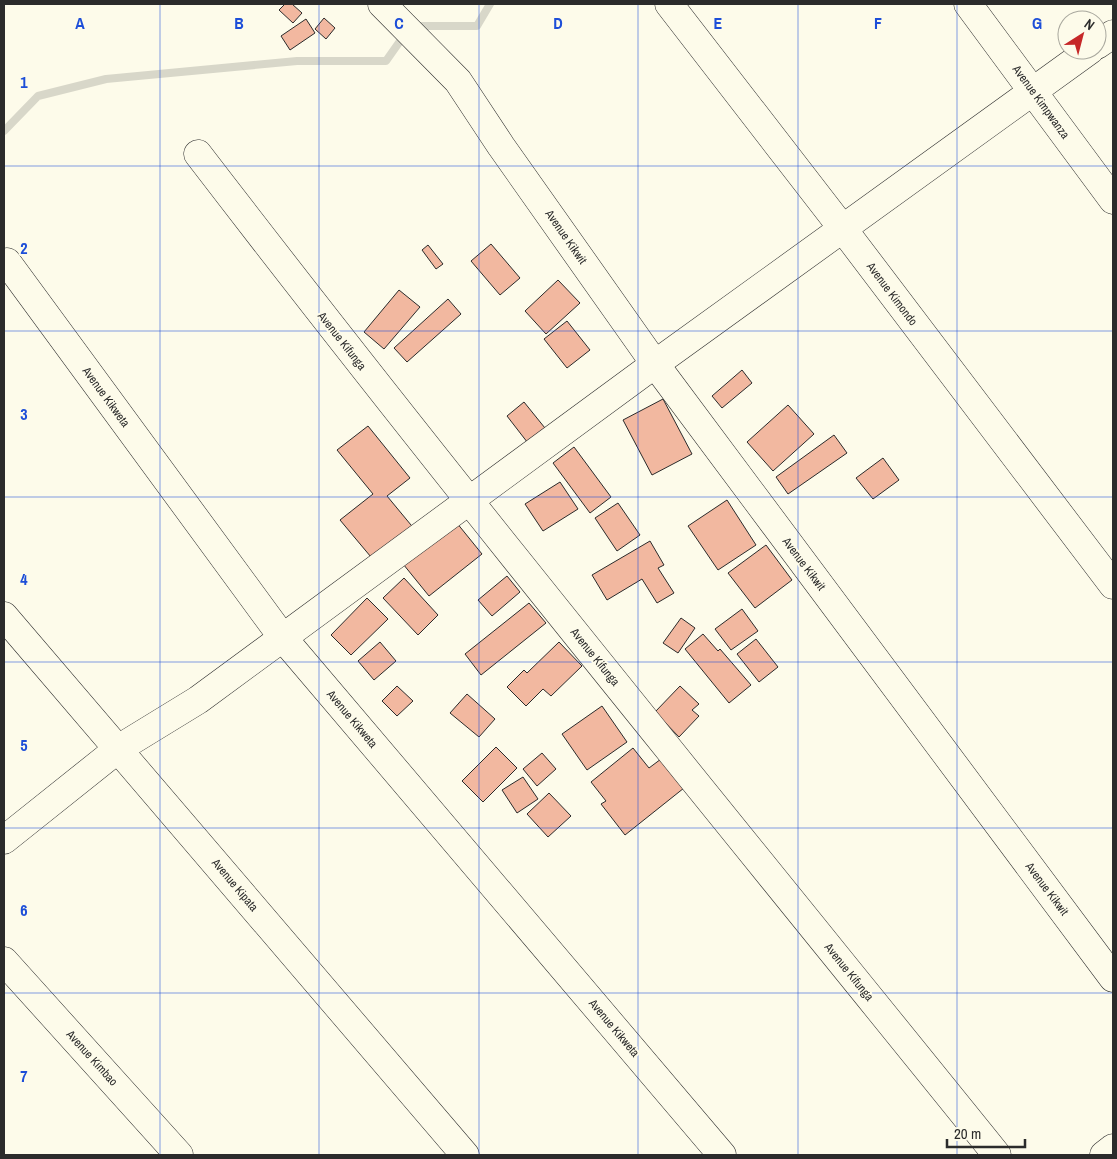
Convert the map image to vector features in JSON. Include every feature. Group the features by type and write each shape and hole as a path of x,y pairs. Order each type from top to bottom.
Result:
{"street":[{"name":"Avenue Kikwit","path":"382,4 458,81 501,146 655,364 1113,978"},
{"name":"Avenue Kimondo","path":"669,4 843,229 1113,585"},
{"name":"Avenue Kimpwanza","path":"968,4 1113,200"},
{"path":"4,840 118,749 198,700 470,502 655,364 1076,60"},
{"name":"Avenue Kifunga","path":"198,154 331,327 470,502 997,1155"},
{"name":"Avenue Kikweta","path":"7,262 283,638 722,1155"},
{"name":"Avenue Kipata","path":"4,616 465,1155"},
{"name":"Avenue Kimbao","path":"4,961 179,1155"},
{"path":"1104,1155 1113,1148"}],"building":[{"path":"285,4 292,4 302,13 293,23 279,10"},
{"path":"324,18 335,28 326,39 315,29"},
{"path":"306,19 315,33 290,50 281,36"},
{"path":"491,244 520,278 500,295 471,261"},
{"path":"428,245 443,264 436,269 422,250"},
{"path":"558,280 580,303 546,334 525,311"},
{"path":"399,290 420,307 384,349 364,332"},
{"path":"448,299 461,314 407,362 394,348"},
{"path":"567,321 590,350 567,368 544,339"},
{"path":"742,370 752,383 722,408 712,396"},
{"path":"663,399 692,454 652,475 623,420"},
{"path":"524,402 549,433 531,447 507,416"},
{"path":"788,405 814,434 773,471 747,442"},
{"path":"368,426 410,478 387,496 416,531 376,563 340,520 373,494 337,450"},
{"path":"834,435 847,453 788,494 776,477"},
{"path":"574,447 611,497 590,513 553,463"},
{"path":"883,458 899,480 873,499 856,478"},
{"path":"560,482 578,509 543,531 525,504"},
{"path":"727,500 756,545 718,570 688,526"},
{"path":"618,503 640,535 617,551 595,518"},
{"path":"452,517 482,554 429,596 399,559"},
{"path":"650,541 664,565 658,568 674,593 657,603 642,579 607,600 592,575"},
{"path":"766,545 792,580 755,608 728,573"},
{"path":"507,576 520,592 492,616 478,600"},
{"path":"404,578 438,615 418,635 383,598"},
{"path":"367,598 388,619 351,655 331,635"},
{"path":"529,603 546,623 481,675 465,654"},
{"path":"742,609 758,631 731,650 715,629"},
{"path":"681,618 695,628 678,653 663,643"},
{"path":"703,634 718,651 720,649 751,685 729,703 685,649"},
{"path":"756,639 778,667 759,682 737,654"},
{"path":"380,642 396,661 374,680 358,661"},
{"path":"559,642 582,666 551,696 543,689 526,706 507,687 524,670 527,673"},
{"path":"397,686 413,701 397,716 382,701"},
{"path":"680,686 699,704 692,710 699,716 679,737 655,712"},
{"path":"467,694 495,719 479,737 450,713"},
{"path":"602,706 627,742 587,770 562,734"},
{"path":"496,747 517,768 483,802 462,781"},
{"path":"633,748 649,768 661,759 684,788 625,835 601,804 606,801 591,782"},
{"path":"542,753 556,769 537,786 523,769"},
{"path":"523,777 538,799 517,813 502,790"},
{"path":"549,793 571,816 548,837 527,814"}],"waterway":[{"path":"415,26 477,26 490,4"},
{"path":"4,131 38,96 106,79 297,61 386,61 405,34"}]}
